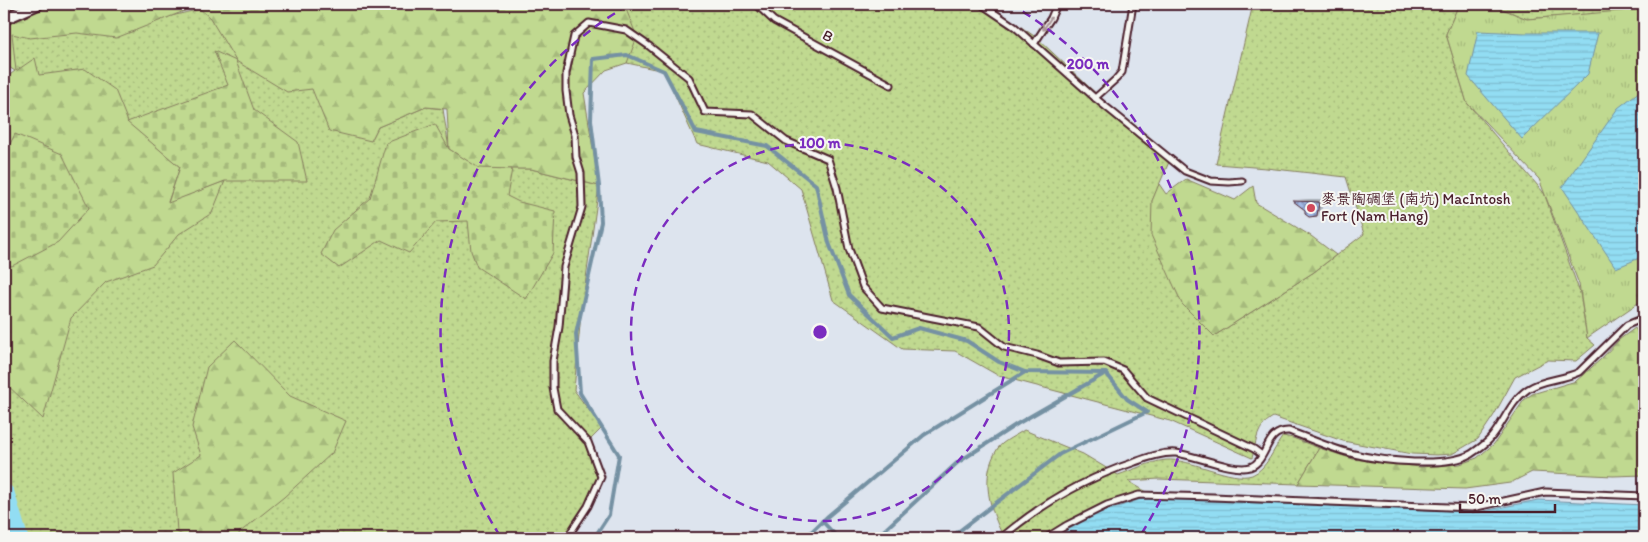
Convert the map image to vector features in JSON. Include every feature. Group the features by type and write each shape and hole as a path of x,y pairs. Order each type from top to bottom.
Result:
{"street":[{"path":"4,19 38,4"}],"lane":[{"name":"B","path":"756,4 774,21 892,85"},
{"path":"981,4 1015,27 1095,98 1185,171 1211,181 1229,182 1242,180"},
{"path":"1034,44 1051,18 1057,4"},
{"path":"1095,98 1122,72 1133,4"},
{"path":"567,538 588,506 601,477 588,442 557,409 553,388 553,361 559,326 564,267 582,207 581,173 576,157 575,135 569,115 566,73 574,36 589,23 626,30 649,46 689,78 705,112 752,114 786,141 828,159 837,188 849,248 863,287 882,308 979,326 1004,347 1060,363 1104,362 1123,370 1147,398 1254,449 1262,455"},
{"path":"1001,538 1035,511 1075,486 1125,465 1157,454 1175,453 1240,468 1251,467 1258,462 1275,434 1283,431 1289,431 1328,447 1363,456 1406,461 1433,462 1456,460 1470,454 1489,440 1514,402 1529,389 1546,381 1571,376 1579,372 1627,325 1644,318"},
{"path":"1046,538 1107,505 1139,495 1472,508 1545,492 1644,496"}],"green space":[{"path":"4,4 624,4 637,37 627,63 606,70 584,93 599,186 531,169 479,169 449,149 447,109 426,107 378,127 371,141 329,131 312,89 287,92 236,61 210,18 197,6 116,38 77,33 30,38 12,34 16,71 35,58 39,75 85,69 115,90 128,122 180,167 168,202 225,181 212,213 179,234 153,265 106,282 71,318 43,419 4,382 4,73 7,77 15,71 4,64"},
{"path":"623,4 988,4 1037,38 1169,162 1152,201 1214,336 1314,272 1364,234 1346,177 1216,164 1253,4 1459,4 1446,34 1467,103 1544,193 1580,293 1587,338 1595,345 1576,361 1548,360 1515,377 1478,439 1452,454 1412,454 1343,441 1273,417 1260,430 1252,458 1170,421 999,376 955,351 902,349 833,300 801,189 768,161 697,144 664,71 627,63"},
{"path":"1459,4 1490,4 1527,19 1644,9 1644,299 1587,338 1579,284 1539,179 1467,103 1446,34"},
{"path":"1490,4 1644,4 1644,10 1527,19"},
{"path":"213,6 322,83 371,141 378,127 426,107 443,109 449,149 479,168 531,169 599,186 581,314 574,390 602,428 588,442 601,477 591,499 564,538 16,538 4,496 4,382 44,414 60,334 92,280 214,191 164,200 17,78 5,27 113,30"},
{"path":"214,51 236,61 254,110 298,142 307,181 225,181 168,203 180,167 127,122 228,85"},
{"path":"435,124 449,149 479,168 512,169 507,196 519,202 555,211 553,253 526,299 477,267 471,251 468,221 436,222 409,253 381,240 339,268 321,254 333,230 370,198 386,143"},
{"path":"15,134 62,154 89,208 58,242 12,266 4,264 4,156"},
{"path":"1186,179 1235,200 1253,186 1256,203 1311,236 1336,255 1314,272 1214,336 1182,304 1151,235 1152,201 1159,184 1166,194"},
{"path":"1635,328 1644,343 1644,475 1613,476 1532,472 1510,483 1465,489 1298,484 1319,448 1353,459 1420,467 1460,464 1477,458 1494,444 1524,400 1532,394 1576,381 1620,339"},
{"path":"235,340 290,396 346,421 332,453 284,497 239,533 240,538 188,538 177,532 173,473 201,455 192,427 207,367"},
{"path":"1024,430 1083,454 1118,475 1147,464 1175,460 1222,473 1244,476 1252,475 1262,468 1270,458 1283,436 1319,448 1298,484 1159,479 1128,481 1157,498 1144,498 1116,506 1094,515 1053,538 1004,538 991,505 988,482 989,470 992,459 1000,445"}],"water":[{"path":"1478,31 1598,33 1588,74 1522,139 1468,76"},
{"path":"1644,88 1644,256 1616,268 1562,187 1618,108"},
{"path":"1144,498 1479,512 1538,500 1644,505 1644,538 1053,538 1094,515"}],"building":[{"name":"麥景陶碉堡 (南坑) MacIntosh Fort (Nam Hang)","path":"1293,201 1319,202 1317,216 1309,217 1305,214 1305,210"}],"waterway":[{"path":"594,538 609,515 619,455 580,393 576,334 601,222 599,186 591,120 593,59 627,55 664,71 696,132 767,146 816,185 829,243 849,295 893,337 919,328 967,341 999,362 1025,372 1106,373 1127,399 1147,412 1060,454 950,538"},
{"path":"805,538 828,516 924,435 1025,372"},
{"path":"876,538 957,463 1017,424 1104,374"},
{"path":"4,495 17,538"},
{"path":"822,521 838,538"}],"place":[{"name":"麥景陶碉堡 (南坑) MacIntosh Fort (Nam Hang)","path":"1311,208"}]}
